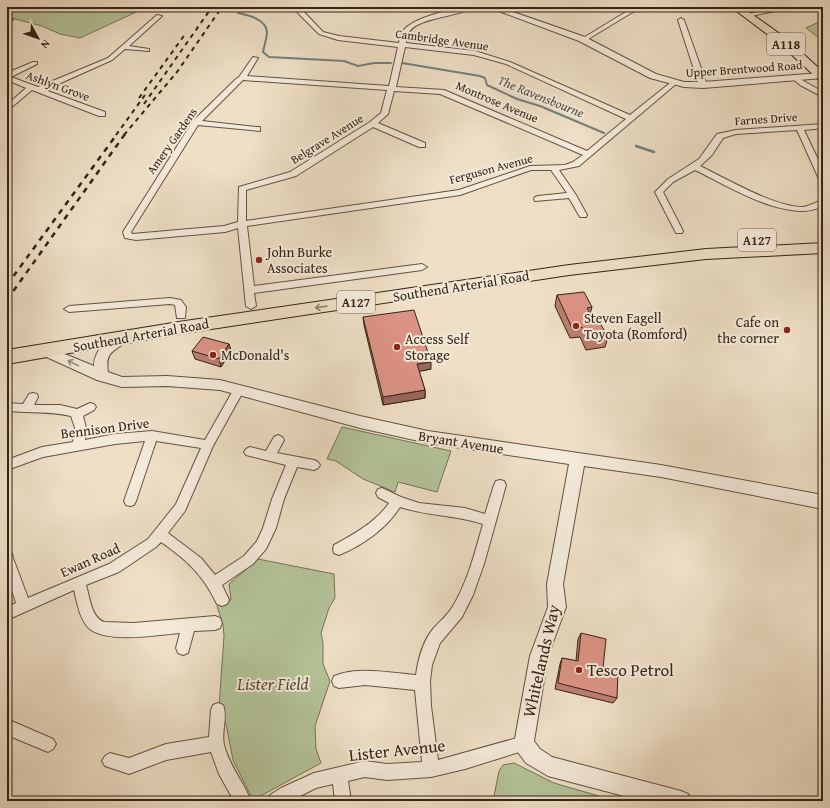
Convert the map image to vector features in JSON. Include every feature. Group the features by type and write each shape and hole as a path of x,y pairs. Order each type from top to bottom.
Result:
{"highway":[{"name":"Southend Arterial Road","path":"7,345 181,316 251,298 691,244 823,236"},
{"name":"A127","path":"706,254 720,250 823,241"},
{"name":"A127","path":"691,244 797,243"},
{"name":"Southend Arterial Road","path":"7,357 186,327 569,270 706,254 823,248"}],"main road":[{"name":"A118","path":"736,7 783,42 822,77"}],"street":[{"name":"Cambridge Avenue","path":"299,7 300,12 321,33 338,38 475,53 508,63 631,118"},
{"name":"Belgrave Avenue","path":"251,298 242,224 242,189 293,174 373,124 384,114 392,88 405,32 412,26 424,20 471,7"},
{"name":"Upper Brentwood Road","path":"492,7 583,40 650,76 672,84 686,86 822,77"},
{"path":"505,12 515,7"},
{"path":"583,40 638,7"},
{"path":"747,15 790,7"},
{"path":"38,90 110,59 159,16"},
{"path":"681,20 703,85"},
{"path":"125,47 147,50"},
{"name":"Amery Gardens","path":"242,224 225,229 136,237 128,236 127,232 196,123 238,80 242,78 255,58"},
{"path":"7,77 35,63"},
{"name":"Ashlyn Grove","path":"7,77 102,114"},
{"path":"242,78 392,88"},
{"path":"795,78 802,84 823,95"},
{"name":"Ferguson Avenue","path":"242,224 460,192 530,168 576,164 672,84"},
{"path":"7,109 31,87"},
{"name":"Montrose Avenue","path":"392,88 441,92 588,154"},
{"path":"196,123 257,129"},
{"path":"373,124 422,145"},
{"name":"Farnes Drive","path":"679,231 659,192 664,185 695,167 706,156 720,136 727,133 823,126"},
{"path":"800,128 821,171 823,179"},
{"path":"553,167 572,194 583,215"},
{"path":"695,167 770,203 783,207 798,210 813,208 823,203"},
{"path":"538,199 572,194"},
{"path":"251,298 422,267"},
{"path":"69,309 170,301 178,302 181,307 181,316"},
{"path":"102,376 100,360 104,352 109,346 121,338"},
{"name":"Bryant Avenue","path":"45,351 67,359 102,376 122,382 168,381 220,385 368,424 428,437 669,472 823,502"},
{"name":"Ewan Road","path":"7,614 23,605 114,568 152,543 181,507 208,445 239,390"},
{"path":"26,409 33,397"},
{"path":"9,406 26,409 60,409 70,411 76,415 82,428 78,444"},
{"path":"76,415 90,407"},
{"path":"130,502 152,436"},
{"name":"Bennison Drive","path":"7,465 42,452 78,444 152,436 208,445"},
{"path":"269,457 278,440"},
{"path":"250,452 293,462 314,465"},
{"name":"Whitelands Way","path":"524,744 539,656 547,630 557,607 555,584 578,458"},
{"path":"214,583 235,569 257,551 266,539 272,524 276,504 293,462"},
{"path":"431,769 423,683 424,668 429,650 436,637 458,610 472,578 500,485"},
{"path":"382,493 397,501 419,508 465,513 489,521"},
{"path":"339,549 359,538 390,514 397,501"},
{"path":"160,534 193,557 214,583 222,600"},
{"path":"7,558 23,605"},
{"path":"79,583 89,617 96,626 122,631 188,624 215,623"},
{"path":"184,648 188,624"},
{"path":"339,681 365,678 423,683"},
{"path":"218,710 216,743 224,769 243,801"},
{"path":"7,727 48,744"},
{"path":"110,762 129,766 166,752 216,743"},
{"path":"524,744 533,756 548,766 681,801"},
{"name":"Lister Avenue","path":"276,801 293,790 314,781 365,769 387,772 431,769 524,744"},
{"path":"340,775 343,801"}],"green space":[{"path":"7,7 147,7 80,38 60,34 42,26 7,17"},
{"path":"823,20 823,41 806,28"},
{"path":"342,427 451,451 437,492 398,482 395,492 363,479 336,461 327,459"},
{"name":"Lister Field","path":"258,559 334,574 335,598 329,608 321,633 323,643 323,664 330,681 315,726 316,749 321,763 253,800 233,760 226,724 219,707 224,636 223,625 217,606 231,600 229,584"},
{"path":"514,763 554,783 616,801 493,801 499,771 503,765"}],"building":[{"path":"584,292 592,307 587,308 595,323 600,323 608,337 589,340 582,327 572,328 557,295"},
{"name":"Access Self Storage","path":"414,310 431,362 417,364 425,390 383,397 363,317"},
{"path":"203,337 229,344 219,359 192,351"},
{"name":"Tesco Petrol","path":"581,633 606,639 603,668 618,671 617,698 558,683 562,658 578,661"}],"waterway":[{"name":"The Ravensbourne","path":"169,7 182,10 195,10"},
{"name":"The Ravensbourne","path":"238,13 256,18 266,28 267,37 263,52 269,57 344,61 358,66 374,63 391,63"},
{"name":"The Ravensbourne","path":"402,63 480,76 485,78 487,85 517,99 540,106 604,133"},
{"name":"The Ravensbourne","path":"636,146 654,152"}],"railway":[{"path":"144,104 212,7"},
{"path":"124,135 177,72 222,7"},
{"path":"139,98 186,33"},
{"path":"116,135 145,95"},
{"path":"7,285 117,134"},
{"path":"7,300 125,134"}],"place":[{"name":"John Burke Associates","path":"259,260"},
{"name":"Steven Eagell Toyota (Romford)","path":"576,326"},
{"name":"Cafe on the corner","path":"787,330"},
{"name":"Access Self Storage","path":"397,347"},
{"name":"McDonald's","path":"213,355"},
{"name":"Tesco Petrol","path":"579,670"}]}
